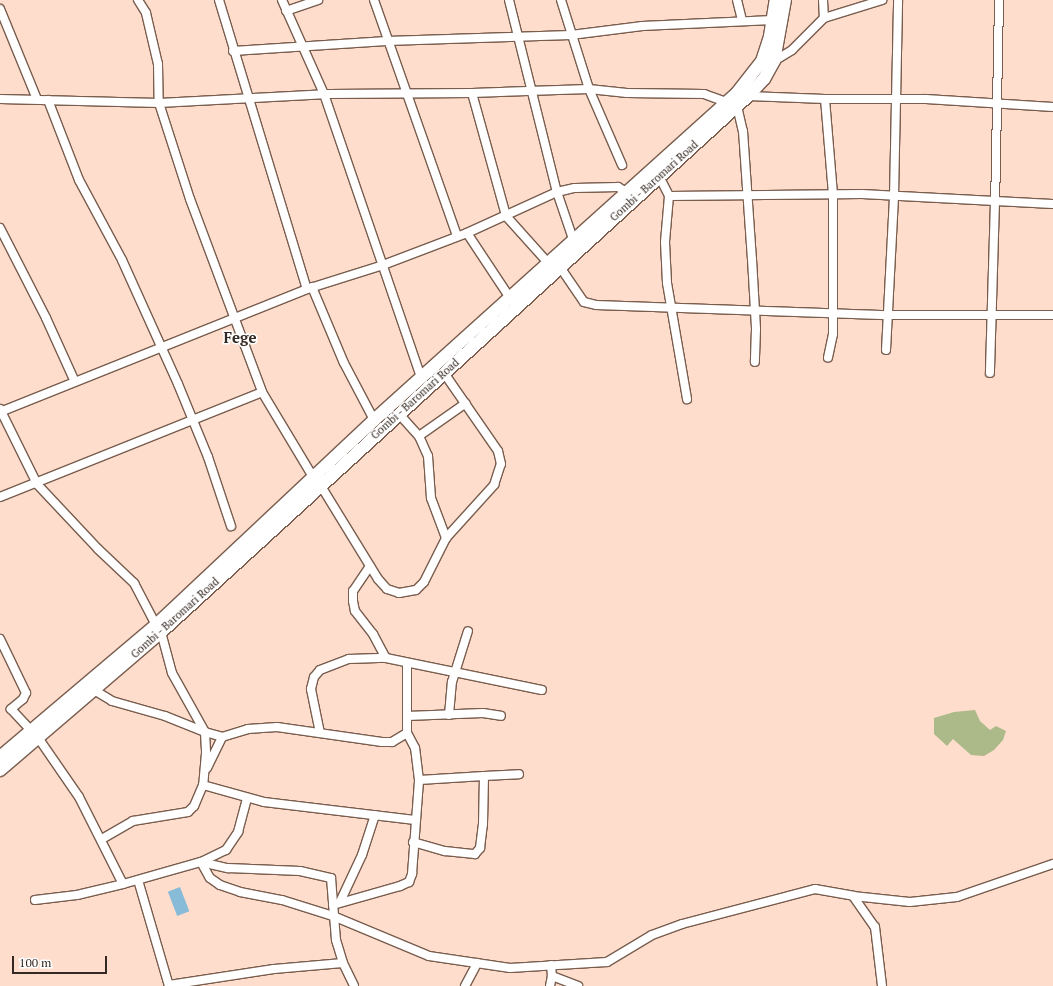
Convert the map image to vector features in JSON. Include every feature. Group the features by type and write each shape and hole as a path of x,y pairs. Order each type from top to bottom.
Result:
{"main road":[{"name":"Gombi - Baromari Road","path":"0,770 36,735 158,628 317,482 421,378 510,298 554,266 574,242 627,200 660,178 732,104 762,61 773,20 776,0"},
{"name":"Gombi - Baromari Road","path":"371,428 399,414 444,373 554,266 732,104 748,96 764,79 774,61 785,0"},
{"name":"Gombi - Baromari Road","path":"0,757 36,735 94,690 158,628"}],"street":[{"path":"138,0 146,13 158,64 158,103 190,200 262,392 370,566 387,589 399,592 416,590 424,582 446,538 494,485 501,464 498,451 444,373"},
{"path":"219,0 233,51 309,288 344,363 371,428"},
{"path":"282,0 305,48 324,94 421,378"},
{"path":"286,11 318,0"},
{"path":"374,0 405,94 457,236"},
{"path":"509,0 519,36 530,89 557,192 574,242"},
{"path":"561,0 589,89 622,165"},
{"path":"737,0 742,20"},
{"path":"824,0 824,18"},
{"path":"774,61 792,50 824,18 882,0"},
{"path":"886,350 894,196 898,0"},
{"path":"990,373 993,314 999,0"},
{"path":"0,10 37,99"},
{"path":"233,51 305,48 387,41 571,35 642,26 742,20 773,20"},
{"path":"0,99 158,103 324,94 472,93 530,89 589,89 627,93 704,94 732,104 743,131 754,310 755,362"},
{"path":"472,93 506,216 554,266 584,302 670,308 832,314 1053,315"},
{"path":"748,96 826,99 896,99 1053,107"},
{"path":"826,99 833,194 833,334 828,357"},
{"path":"48,100 79,180 122,260 208,457 231,526"},
{"path":"660,178 669,196 665,262 670,308 688,399"},
{"path":"102,839 133,821 188,812 194,806 203,785 206,769 205,732 172,673 158,628 134,583 98,549 36,484 0,410 161,349 309,288 383,265 467,233 557,192 575,188 618,188 623,190 627,200"},
{"path":"669,196 833,194 1053,204"},
{"path":"0,228 46,318 75,382"},
{"path":"467,233 510,298"},
{"path":"0,497 36,484 191,419 262,392"},
{"path":"419,436 466,403"},
{"path":"399,414 419,436 428,456 431,498 446,538"},
{"path":"370,566 353,591 353,601 355,611 374,634 386,658"},
{"path":"449,715 449,697 455,671 468,631"},
{"path":"0,639 26,693 23,699 11,709 36,735 79,797 102,839 123,884"},
{"path":"320,733 311,689 314,677 320,670 349,659 386,658 542,690"},
{"path":"336,904 355,900 409,882 412,874 413,842 419,780 416,754 407,733 407,663"},
{"path":"94,690 112,701 165,716 222,737 260,728 320,733 382,742 392,742 407,733"},
{"path":"407,716 490,713 501,716"},
{"path":"206,769 222,737"},
{"path":"419,780 519,774"},
{"path":"413,842 445,851 478,853 483,824 484,776"},
{"path":"203,785 247,798 345,813 375,814 415,820"},
{"path":"35,900 76,895 123,884 201,862 230,847 238,832 247,798"},
{"path":"354,986 343,963 333,916 336,904 362,855 375,814"},
{"path":"201,862 228,868 271,869 326,875 332,878 336,904"},
{"path":"201,862 210,878 220,885 333,916 429,956 510,968 606,962 652,935 682,924 815,889 853,896 910,902 957,898 1053,864"},
{"path":"138,880 169,985 274,969 343,963"},
{"path":"853,896 874,927 882,986"},
{"path":"465,986 477,963"},
{"path":"550,986 552,976 551,965"},
{"path":"552,976 578,986"}],"green space":[{"path":"975,710 980,721 990,730 996,726 1006,731 1003,740 994,750 984,756 971,755 953,739 947,746 934,734 934,718 954,712"}],"water":[{"path":"180,887 189,911 177,916 168,892"}],"district":[{"name":"Fege","path":"240,338"}]}
